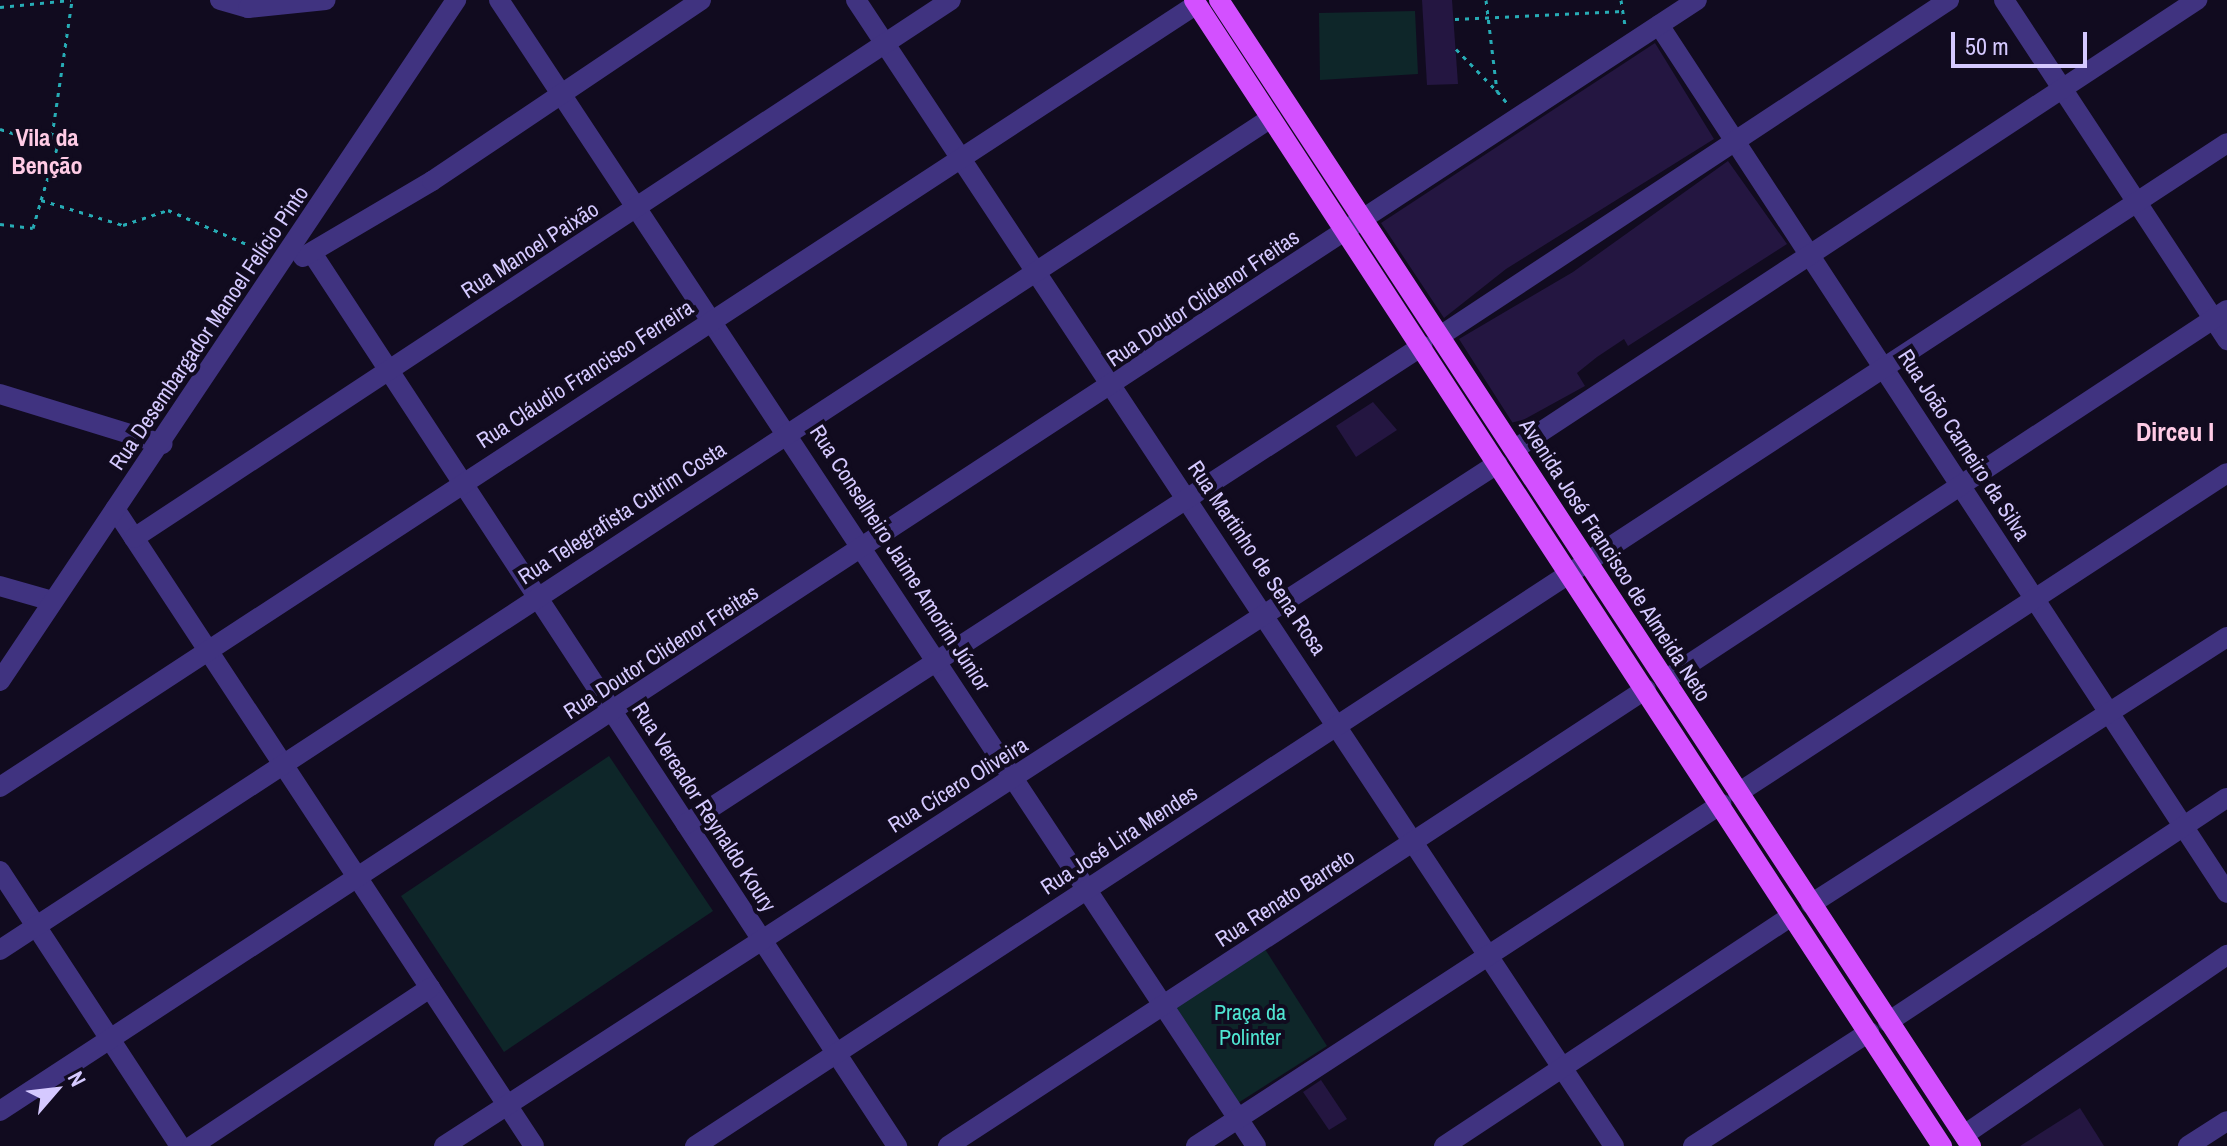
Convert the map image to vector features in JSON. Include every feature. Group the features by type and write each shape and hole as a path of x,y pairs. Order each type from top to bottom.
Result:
{"main road":[{"name":"Avenida José Francisco de Almeida Neto","path":"1219,0 1354,225 1431,341 1515,449 1665,680 1791,916 1942,1146"},
{"name":"Avenida José Francisco de Almeida Neto","path":"1196,2 1271,118 1354,225"},
{"name":"Avenida José Francisco de Almeida Neto","path":"1431,341 1497,464 1646,689 1811,904 1967,1141"}],"street":[{"path":"220,0 248,8 326,0"},
{"name":"Rua Desembargador Manoel Felício Pinto","path":"0,681 287,260 456,0"},
{"name":"Rua Conselheiro Jaime Amorim Júnior","path":"499,0 789,432 1014,778 1166,1004 1256,1146"},
{"path":"287,260 312,253 701,0"},
{"name":"Rua Martinho de Sena Rosa","path":"856,0 963,155 1265,615 1340,723 1614,1146"},
{"name":"Rua Manoel Paixão","path":"134,538 388,369 638,209 951,0"},
{"name":"Rua Doutor Clidenor Freitas","path":"0,1111 1114,386 1697,0"},
{"path":"686,824 939,662 1949,0"},
{"path":"2004,0 2136,202 2220,315 2227,340"},
{"path":"1515,449 2197,0"},
{"name":"Rua Cláudio Francisco Ferreira","path":"0,787 1196,2"},
{"name":"Rua João Carneiro da Silva","path":"1659,25 2227,893"},
{"name":"Rua Telegrafista Cutrim Costa","path":"0,950 1271,118"},
{"path":"1588,561 2227,143"},
{"name":"Rua Vereador Reynaldo Koury","path":"312,253 897,1146"},
{"path":"1665,680 2220,315"},
{"path":"0,394 163,444"},
{"name":"Rua Cícero Oliveira","path":"444,1146 1497,464"},
{"path":"1196,1146 2227,473"},
{"path":"115,509 534,1146"},
{"name":"Rua José Lira Mendes","path":"695,1146 1588,561"},
{"path":"0,586 52,601"},
{"path":"1811,904 2227,637"},
{"name":"Rua Renato Barreto","path":"948,1146 1646,689"},
{"path":"1888,1022 2227,798"},
{"path":"0,871 180,1146"},
{"path":"1444,1146 1791,916"},
{"path":"1967,1141 2227,955"},
{"path":"192,1146 430,988"},
{"path":"1693,1146 1869,1032"},
{"path":"2188,1146 2227,1121"}],"path":[{"path":"0,7 71,0 52,136 57,148 33,228 0,224"},
{"path":"1486,0 1497,91"},
{"path":"1621,0 1626,28"},
{"path":"1455,19 1623,11"},
{"path":"1456,49 1513,110"},
{"path":"0,129 57,148"},
{"path":"41,200 123,225 168,210 186,213 287,260"}],"green space":[{"path":"1415,11 1418,74 1320,80 1319,13"},
{"path":"609,756 713,911 504,1052 401,896"},
{"name":"Praça da Polinter","path":"1263,946 1327,1046 1238,1103 1173,1003"}],"building":[{"path":"1422,0 1452,0 1458,84 1427,85"},
{"path":"1655,43 1714,139 1506,269 1444,318 1381,223"},
{"path":"1728,161 1787,244 1628,346 1624,339 1577,373 1585,386 1514,425 1459,339 1573,272"},
{"path":"1373,402 1397,430 1356,457 1336,426"},
{"path":"1321,1080 1347,1119 1329,1130 1303,1092"},
{"path":"2080,1108 2104,1146 2020,1146"}],"district":[{"name":"Vila da Benção","path":"47,152"},
{"name":"Dirceu I","path":"2175,432"}]}
